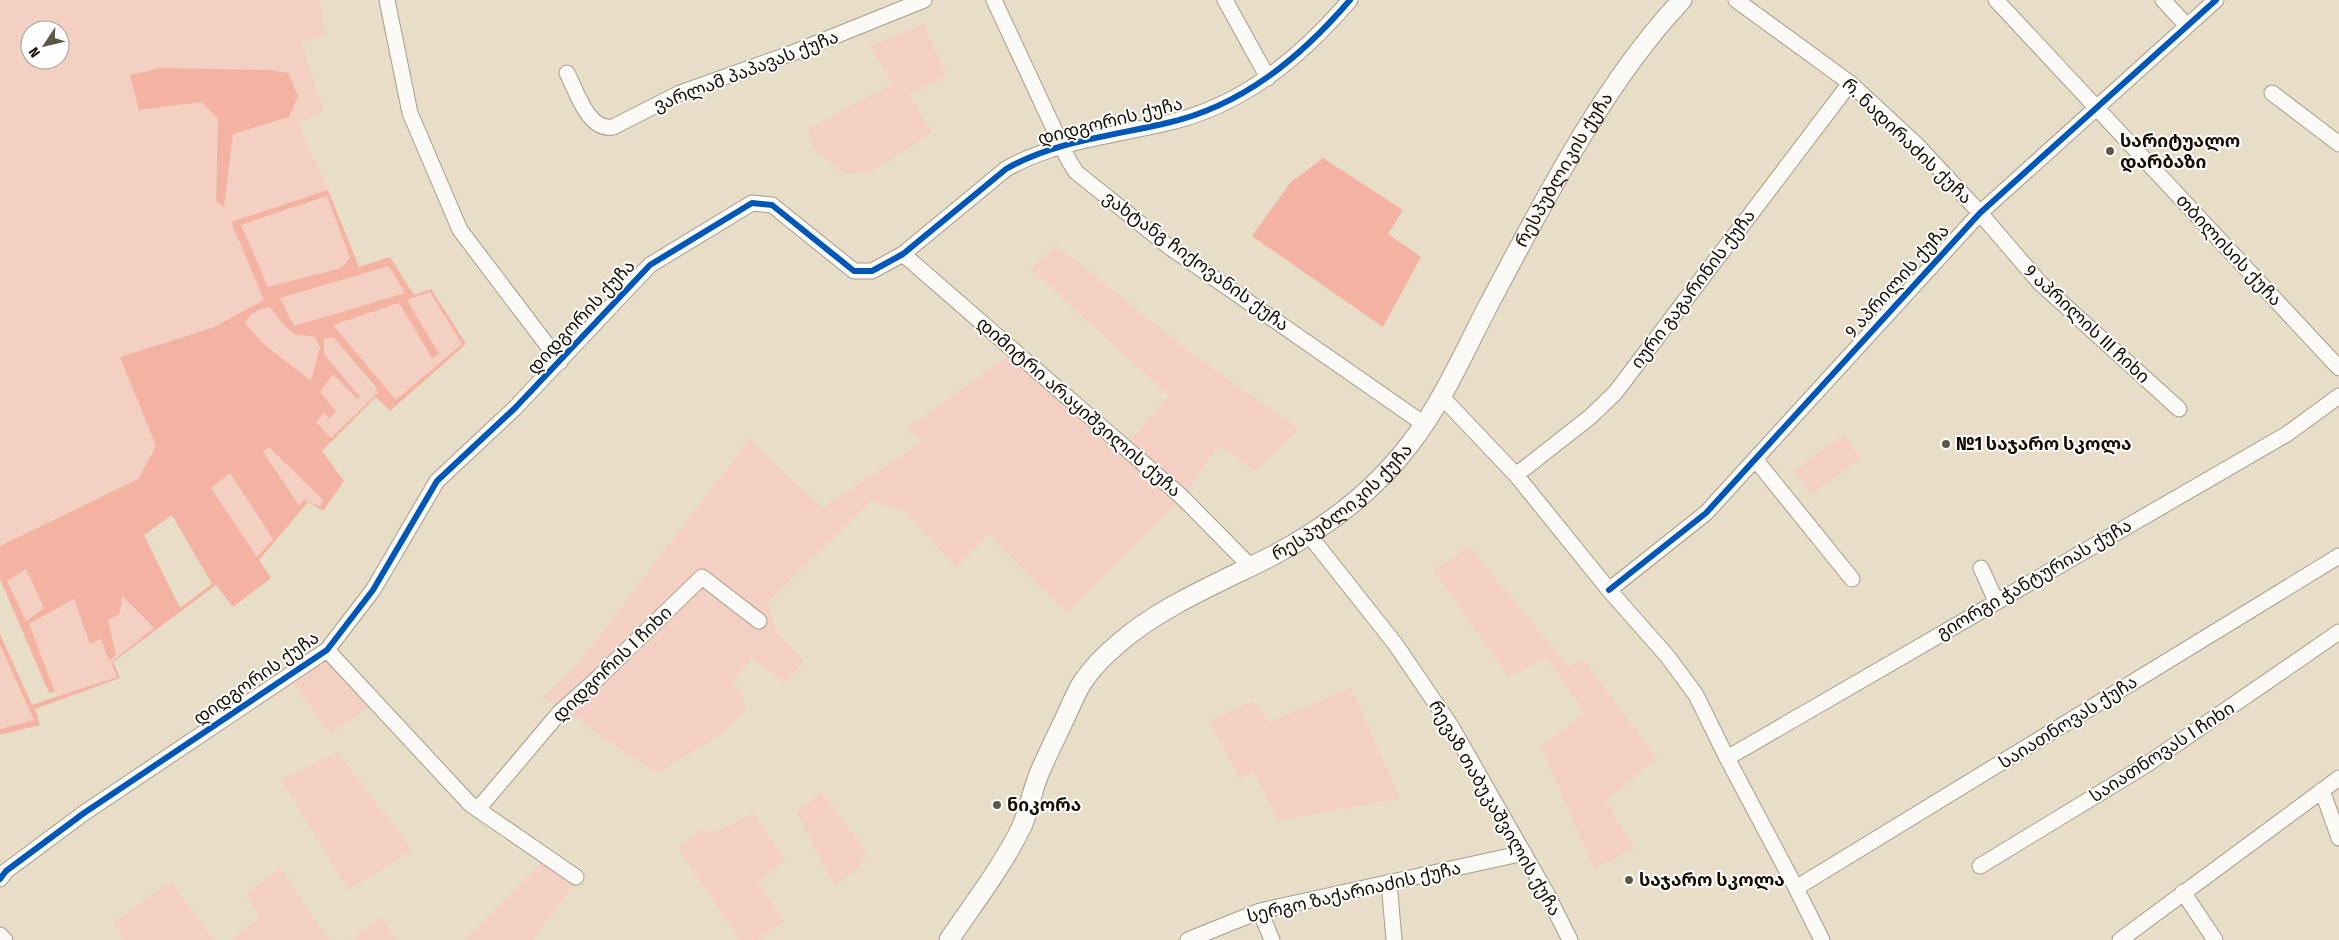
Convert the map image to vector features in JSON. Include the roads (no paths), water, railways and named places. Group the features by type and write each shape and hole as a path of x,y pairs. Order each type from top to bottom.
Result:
{"main road":[{"name":"რესპუბლიკის ქუჩა","path":"949,940 1000,866 1023,824 1038,775 1083,681 1119,642 1141,626 1309,535 1376,482 1408,446 1441,396 1513,259 1575,148 1627,70 1667,16 1682,0"}],"street":[{"path":"387,0 410,113 460,230 560,362"},
{"name":"ვარლამ პაპავას ქუჩა","path":"567,73 595,124 605,128 613,127 680,93 796,52 924,0"},
{"name":"ვახტანგ ჩიქოვანის ქუჩა","path":"994,0 1076,172 1168,246 1424,424"},
{"path":"1224,0 1268,78"},
{"name":"დიდგორის ქუჩა","path":"0,879 6,871 84,813 327,650 372,590 437,481 560,362 650,265 752,203 772,205 854,271 872,271 883,267 903,254 1006,169 1024,159 1062,146 1168,123 1205,112 1245,94 1268,78 1328,25 1350,0"},
{"name":"რ. ნადირაძის ქუჩა","path":"1736,0 1850,83 1918,146 1980,212"},
{"name":"თბილისის ქუჩა","path":"1996,0 2339,353"},
{"name":"თბილისის ქუჩა","path":"2009,0 2100,105 2339,368"},
{"path":"2162,0 2187,26"},
{"name":"9 აპრილის ქუჩა","path":"1609,590 1706,513 1980,212 2216,0"},
{"name":"იური გაგარინის ქუჩა","path":"1516,475 1590,417 1615,393 1850,83"},
{"path":"2272,93 2339,144"},
{"name":"9 აპრილის III ჩიხი","path":"1980,212 2040,282 2179,409"},
{"name":"დიმიტრი არაყიშვილის ქუჩა","path":"903,254 1182,497 1250,566"},
{"path":"1441,396 1516,475 1609,590 1668,656 1696,695 1822,940"},
{"name":"გიორგი ჭანტურიას ქუჩა","path":"1727,758 2287,434 2339,396"},
{"path":"1755,459 1852,579"},
{"name":"რევაზ თაბუკაშვილის ქუჩა","path":"1309,535 1396,646 1451,726 1524,853 1570,940"},
{"name":"საიათნოვას ქუჩა","path":"1796,888 2339,556"},
{"path":"1981,568 1996,601"},
{"name":"დიდგორის I ჩიხი","path":"478,809 560,712 598,678 702,577 760,620"},
{"name":"საიათნოვას I ჩიხი","path":"1980,866 2146,764 2339,632"},
{"path":"327,650 470,804 576,877"},
{"path":"2120,940 2339,778"},
{"path":"2322,790 2339,838"},
{"name":"სერგო ზაქარიაძის ქუჩა","path":"1188,940 1260,911 1524,853"},
{"path":"1388,882 1394,940"},
{"path":"2183,892 2215,940"},
{"path":"1260,911 1272,940"},
{"path":"0,935 5,940"}],"place":[{"name":"სარიტუალო დარბაზი","path":"2110,151"},
{"name":"№1 საჯარო სკოლა","path":"1946,444"},
{"name":"ნიკორა","path":"997,805"},
{"name":"საჯარო სკოლა","path":"1629,880"}]}
